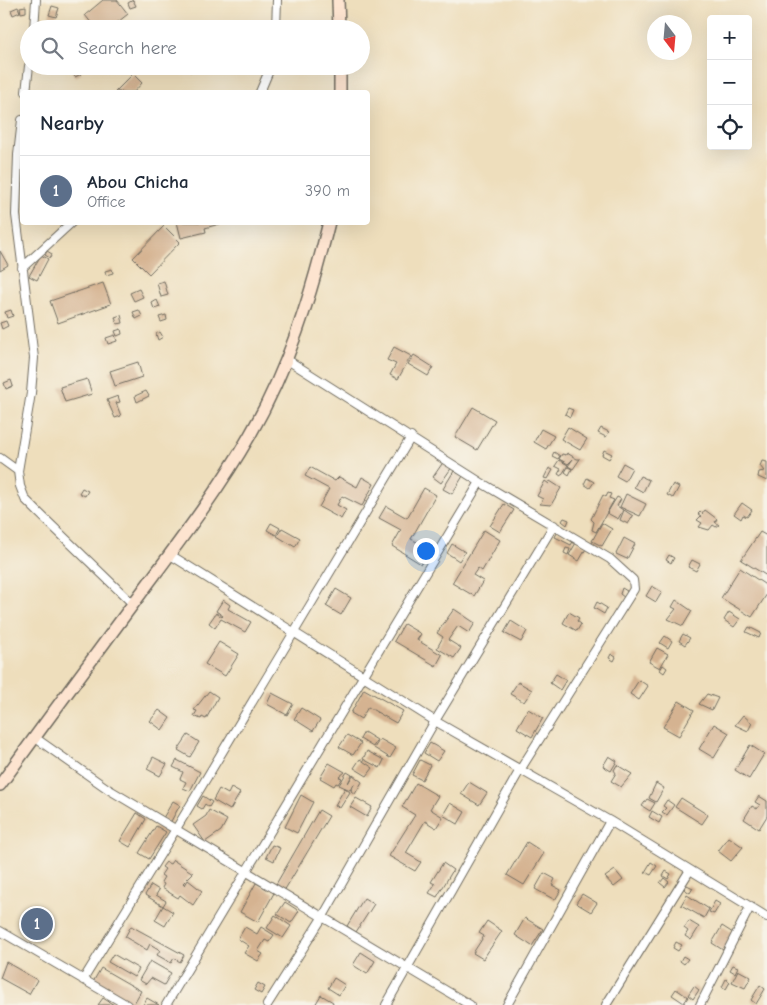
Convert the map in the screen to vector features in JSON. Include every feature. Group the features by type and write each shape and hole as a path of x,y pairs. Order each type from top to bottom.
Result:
{"main road":[{"path":"338,0 339,20"},
{"path":"340,75 340,90"},
{"path":"0,785 169,554 231,467 251,433 286,359 305,312 328,225"}],"street":[{"path":"35,20 36,0"},
{"path":"276,20 277,0"},
{"path":"26,90 28,75"},
{"path":"261,90 267,75"},
{"path":"20,138 18,156 22,268 34,358 31,393 18,471 20,486 25,499 133,604"},
{"path":"22,268 69,225"},
{"path":"286,359 480,482 554,525 622,568 633,580 634,589 520,770 408,970 386,1005"},
{"path":"82,980 176,829 411,438"},
{"path":"0,458 18,471"},
{"path":"166,1005 480,482"},
{"path":"267,1005 322,918 435,720 554,525"},
{"path":"169,554 435,720 610,821 767,917"},
{"path":"34,737 108,789 408,970 470,1005"},
{"path":"507,1005 610,821"},
{"path":"606,1005 690,870"},
{"path":"700,1005 750,907"},
{"path":"0,931 127,1005"}],"building":[{"path":"103,0 117,0 128,14 120,20 89,20 85,15"},
{"path":"133,0 136,6 130,8 128,3"},
{"path":"26,6 26,12 21,13 20,7"},
{"path":"52,6 59,8 56,17 49,15"},
{"path":"18,7 20,12 13,15 11,10"},
{"path":"132,75 142,83 136,90 117,90"},
{"path":"178,225 216,225 205,228 206,232 181,238"},
{"path":"164,226 180,242 149,274 133,258"},
{"path":"0,251 8,265 0,270"},
{"path":"47,251 52,254 50,258 45,255"},
{"path":"41,255 48,259 37,280 29,276"},
{"path":"112,269 113,273 106,275 105,271"},
{"path":"164,281 168,295 161,297 157,283"},
{"path":"103,283 111,304 58,323 50,301"},
{"path":"139,289 143,297 134,301 130,293"},
{"path":"157,300 160,307 154,309 152,303"},
{"path":"11,310 13,316 7,318 5,312"},
{"path":"139,310 142,316 136,319 133,312"},
{"path":"121,315 123,323 117,324 115,317"},
{"path":"166,315 167,320 161,322 159,317"},
{"path":"6,321 8,326 2,329 0,323"},
{"path":"121,329 122,334 117,336 115,331"},
{"path":"160,332 163,337 158,340 156,334"},
{"path":"115,335 117,341 108,344 106,338"},
{"path":"394,347 411,356 398,379 390,375 396,364 387,360"},
{"path":"414,355 433,367 428,376 408,364"},
{"path":"138,362 142,377 115,386 110,371"},
{"path":"87,379 92,394 65,402 60,387"},
{"path":"11,380 13,386 6,389 4,383"},
{"path":"146,391 149,396 137,402 135,396"},
{"path":"118,396 120,402 116,403 121,416 115,418 107,400"},
{"path":"473,407 495,420 477,450 455,437"},
{"path":"568,408 573,410 570,417 565,414"},
{"path":"568,427 587,439 580,450 561,439"},
{"path":"601,428 609,432 606,437 598,433"},
{"path":"541,429 554,436 546,449 534,442"},
{"path":"604,450 612,454 609,459 602,455"},
{"path":"554,452 560,456 558,459 552,456"},
{"path":"567,453 580,459 573,469 568,466 573,459 568,464 559,459 562,454 566,455"},
{"path":"559,460 568,465 561,476 558,474 561,469 555,466"},
{"path":"444,461 452,467 441,483 433,477"},
{"path":"762,461 767,462 767,481 758,477 759,472 764,471 760,466"},
{"path":"623,463 632,468 625,481 616,476"},
{"path":"310,467 335,481 339,477 357,487 362,477 374,484 362,506 342,496 337,505 346,510 341,519 319,507 329,489 305,476"},
{"path":"568,467 572,469 569,475 565,472"},
{"path":"549,468 553,470 548,479 544,478"},
{"path":"454,471 463,476 452,494 443,489"},
{"path":"640,476 649,480 643,492 634,487"},
{"path":"587,478 594,482 590,488 584,484"},
{"path":"545,481 549,484 550,481 561,488 551,505 540,504 543,499 537,496"},
{"path":"673,484 679,487 673,498 667,495"},
{"path":"82,488 88,491 85,496 79,493"},
{"path":"424,488 436,495 411,539 430,549 421,564 392,546 401,530 379,518 386,506 407,518"},
{"path":"608,493 611,494 609,498 614,500 596,532 592,530 594,522 591,519 603,495 606,497"},
{"path":"626,494 646,504 640,516 620,507"},
{"path":"617,497 621,499 617,506 623,510 618,519 607,513"},
{"path":"742,503 752,510 747,517 743,515 741,519 734,514"},
{"path":"504,504 514,510 500,532 490,526"},
{"path":"624,510 633,516 628,524 620,520"},
{"path":"705,510 717,519 715,522 719,525 716,527 713,525 709,530 699,527 702,523 697,520 701,516 698,514 700,512 702,514"},
{"path":"564,518 569,520 567,525 562,521"},
{"path":"271,523 280,528 276,535 267,530"},
{"path":"602,523 612,529 602,546 592,541"},
{"path":"282,528 300,538 295,547 277,536"},
{"path":"484,530 500,540 482,571 478,568 473,575 483,581 474,596 452,583"},
{"path":"558,531 574,540 571,545 555,537"},
{"path":"760,532 767,536 767,576 741,560"},
{"path":"624,538 635,544 627,559 616,554"},
{"path":"577,541 587,547 579,561 569,555"},
{"path":"452,544 465,552 459,561 447,553"},
{"path":"566,548 570,549 568,555 564,553"},
{"path":"669,555 674,558 671,563 666,560"},
{"path":"692,560 700,564 696,571 688,567"},
{"path":"740,568 767,586 767,594 752,617 721,598"},
{"path":"652,586 662,592 656,602 646,596"},
{"path":"622,588 627,591 625,598 620,594"},
{"path":"336,589 351,598 341,615 326,606"},
{"path":"223,600 230,605 228,609 251,622 245,632 221,619 215,628 209,623 216,613 223,616 216,611"},
{"path":"676,600 692,611 683,626 668,619 676,609 672,607"},
{"path":"597,602 607,608 604,614 594,608"},
{"path":"454,609 475,623 469,633 458,626 448,640 461,648 454,658 437,648 443,637 437,633"},
{"path":"569,612 579,618 577,621 581,624 577,631 563,623"},
{"path":"729,612 740,619 734,627 724,620"},
{"path":"511,621 527,631 521,642 504,633"},
{"path":"404,624 421,634 417,640 442,655 436,666 394,641"},
{"path":"749,627 761,633 759,638 746,632"},
{"path":"683,634 690,638 685,645 679,641"},
{"path":"665,636 672,641 668,648 660,643"},
{"path":"219,642 239,654 225,676 205,664"},
{"path":"657,648 668,654 660,668 649,662"},
{"path":"611,654 616,657 614,661 609,658"},
{"path":"663,665 667,668 664,673 660,670"},
{"path":"556,674 566,680 560,690 550,683"},
{"path":"639,680 648,686 639,700 630,694"},
{"path":"518,682 532,690 524,702 510,694"},
{"path":"364,689 403,711 396,723 368,707 361,719 351,713"},
{"path":"209,691 218,697 206,719 194,716 197,711 194,710"},
{"path":"272,693 293,704 287,715 267,704"},
{"path":"707,694 718,698 712,710 699,704"},
{"path":"679,701 694,710 679,736 663,727"},
{"path":"301,708 320,720 313,731 294,719"},
{"path":"528,709 543,718 532,737 517,728"},
{"path":"159,710 170,718 162,730 150,721"},
{"path":"743,715 752,723 748,731 735,725"},
{"path":"714,724 729,733 714,758 699,749"},
{"path":"364,732 377,740 373,747 360,739"},
{"path":"188,735 199,742 190,757 178,750"},
{"path":"347,735 361,743 353,755 339,747"},
{"path":"380,739 396,748 390,758 374,748"},
{"path":"430,743 444,751 437,761 424,753"},
{"path":"750,745 764,754 749,779 735,770"},
{"path":"367,751 384,760 380,768 363,759"},
{"path":"609,756 617,761 611,771 603,766"},
{"path":"153,757 167,764 160,776 147,769"},
{"path":"360,759 373,768 367,776 354,768"},
{"path":"177,760 200,772 190,791 183,788 186,782 180,779 183,772 173,767"},
{"path":"420,760 430,765 422,780 412,775"},
{"path":"329,763 345,772 339,777 342,778 338,784 336,783 334,786 320,778"},
{"path":"617,765 632,774 621,787 611,781 616,773 614,770"},
{"path":"347,772 352,775 348,783 353,775 362,782 355,794 351,791 354,784 350,790 339,785"},
{"path":"469,782 487,793 479,805 461,794"},
{"path":"416,783 438,796 430,809 443,817 436,828 425,821 406,853 421,862 415,871 389,856 415,815 402,807"},
{"path":"656,783 664,788 656,802 649,798"},
{"path":"231,788 240,793 230,810 213,800 219,789 228,794"},
{"path":"345,788 350,792 340,808 335,805"},
{"path":"301,795 313,802 297,833 285,827"},
{"path":"203,796 212,802 209,807 205,804 202,809 197,806"},
{"path":"759,796 767,801 767,816 759,829 744,819 752,806 757,809 760,805 755,802"},
{"path":"356,798 372,807 367,817 350,807"},
{"path":"681,798 708,815 702,824 675,807"},
{"path":"647,799 655,803 650,811 642,806"},
{"path":"667,800 674,805 667,815 662,812 666,808 663,806"},
{"path":"173,801 180,805 170,823 163,818"},
{"path":"450,803 465,812 458,824 443,815"},
{"path":"209,810 227,820 221,831 205,842 193,825 206,816"},
{"path":"319,810 329,816 284,891 275,886"},
{"path":"652,811 662,817 659,823 649,817"},
{"path":"137,813 146,819 130,847 120,841"},
{"path":"156,826 166,832 149,859 139,853"},
{"path":"729,837 743,847 731,861 718,851"},
{"path":"527,842 544,853 524,885 507,875"},
{"path":"272,845 280,848 274,861 266,857"},
{"path":"173,860 193,873 183,883 185,885 188,880 202,891 193,905 180,895 178,898 162,888 164,884 161,882 164,877 161,875 165,869 162,867 166,862 170,864"},
{"path":"651,862 657,866 651,875 645,872"},
{"path":"443,863 453,870 437,897 429,893 435,884 431,882"},
{"path":"615,870 623,880 614,887 605,877"},
{"path":"666,871 671,874 668,879 663,876"},
{"path":"544,873 555,879 552,885 561,890 555,900 535,889"},
{"path":"664,878 669,882 665,887 660,883"},
{"path":"256,883 274,893 258,922 240,912"},
{"path":"151,885 159,890 156,895 166,901 163,906 145,895"},
{"path":"687,885 693,888 690,893 684,889"},
{"path":"582,894 597,903 591,912 576,903"},
{"path":"687,895 709,909 704,918 681,905"},
{"path":"364,898 374,904 356,932 347,926"},
{"path":"715,901 720,904 714,914 709,912"},
{"path":"285,902 299,911 291,923 277,914"},
{"path":"163,906 173,912 165,926 155,920"},
{"path":"275,915 291,926 283,938 267,928"},
{"path":"525,918 543,929 532,946 515,935"},
{"path":"487,921 502,931 483,959 473,953 484,936 479,933"},
{"path":"689,921 699,927 691,940 685,936 688,931 684,928"},
{"path":"131,926 184,955 180,962 174,958 171,963 157,955 160,950 150,944 147,950 125,937"},
{"path":"722,926 733,933 723,950 712,943"},
{"path":"245,927 257,934 261,927 274,935 269,942 265,940 258,951 263,954 258,961 244,953 249,946 238,939"},
{"path":"676,942 682,945 678,951 673,948"},
{"path":"361,952 375,961 367,974 353,965"},
{"path":"113,954 139,969 134,977 108,962"},
{"path":"683,956 688,959 684,964 680,961"},
{"path":"150,961 171,973 164,985 151,978 146,984 139,980"},
{"path":"6,962 37,980 29,994 0,978"},
{"path":"733,965 738,967 735,973 730,970"},
{"path":"101,968 141,991 133,1005 93,982"},
{"path":"738,970 751,977 745,988 732,982"},
{"path":"334,978 345,985 339,995 328,988"},
{"path":"726,979 730,982 726,989 722,987"},
{"path":"258,983 265,987 261,994 254,990"},
{"path":"760,985 765,989 756,1004 751,1000"},
{"path":"694,986 699,990 693,999 688,995"},
{"path":"676,989 688,997 684,1003 672,995"},
{"path":"321,995 333,1002 332,1005 315,1005"},
{"path":"103,998 114,1005 98,1005"},
{"path":"147,998 159,1005 143,1005"}],"place":[{"name":"Abou Chicha","path":"37,924"}]}
